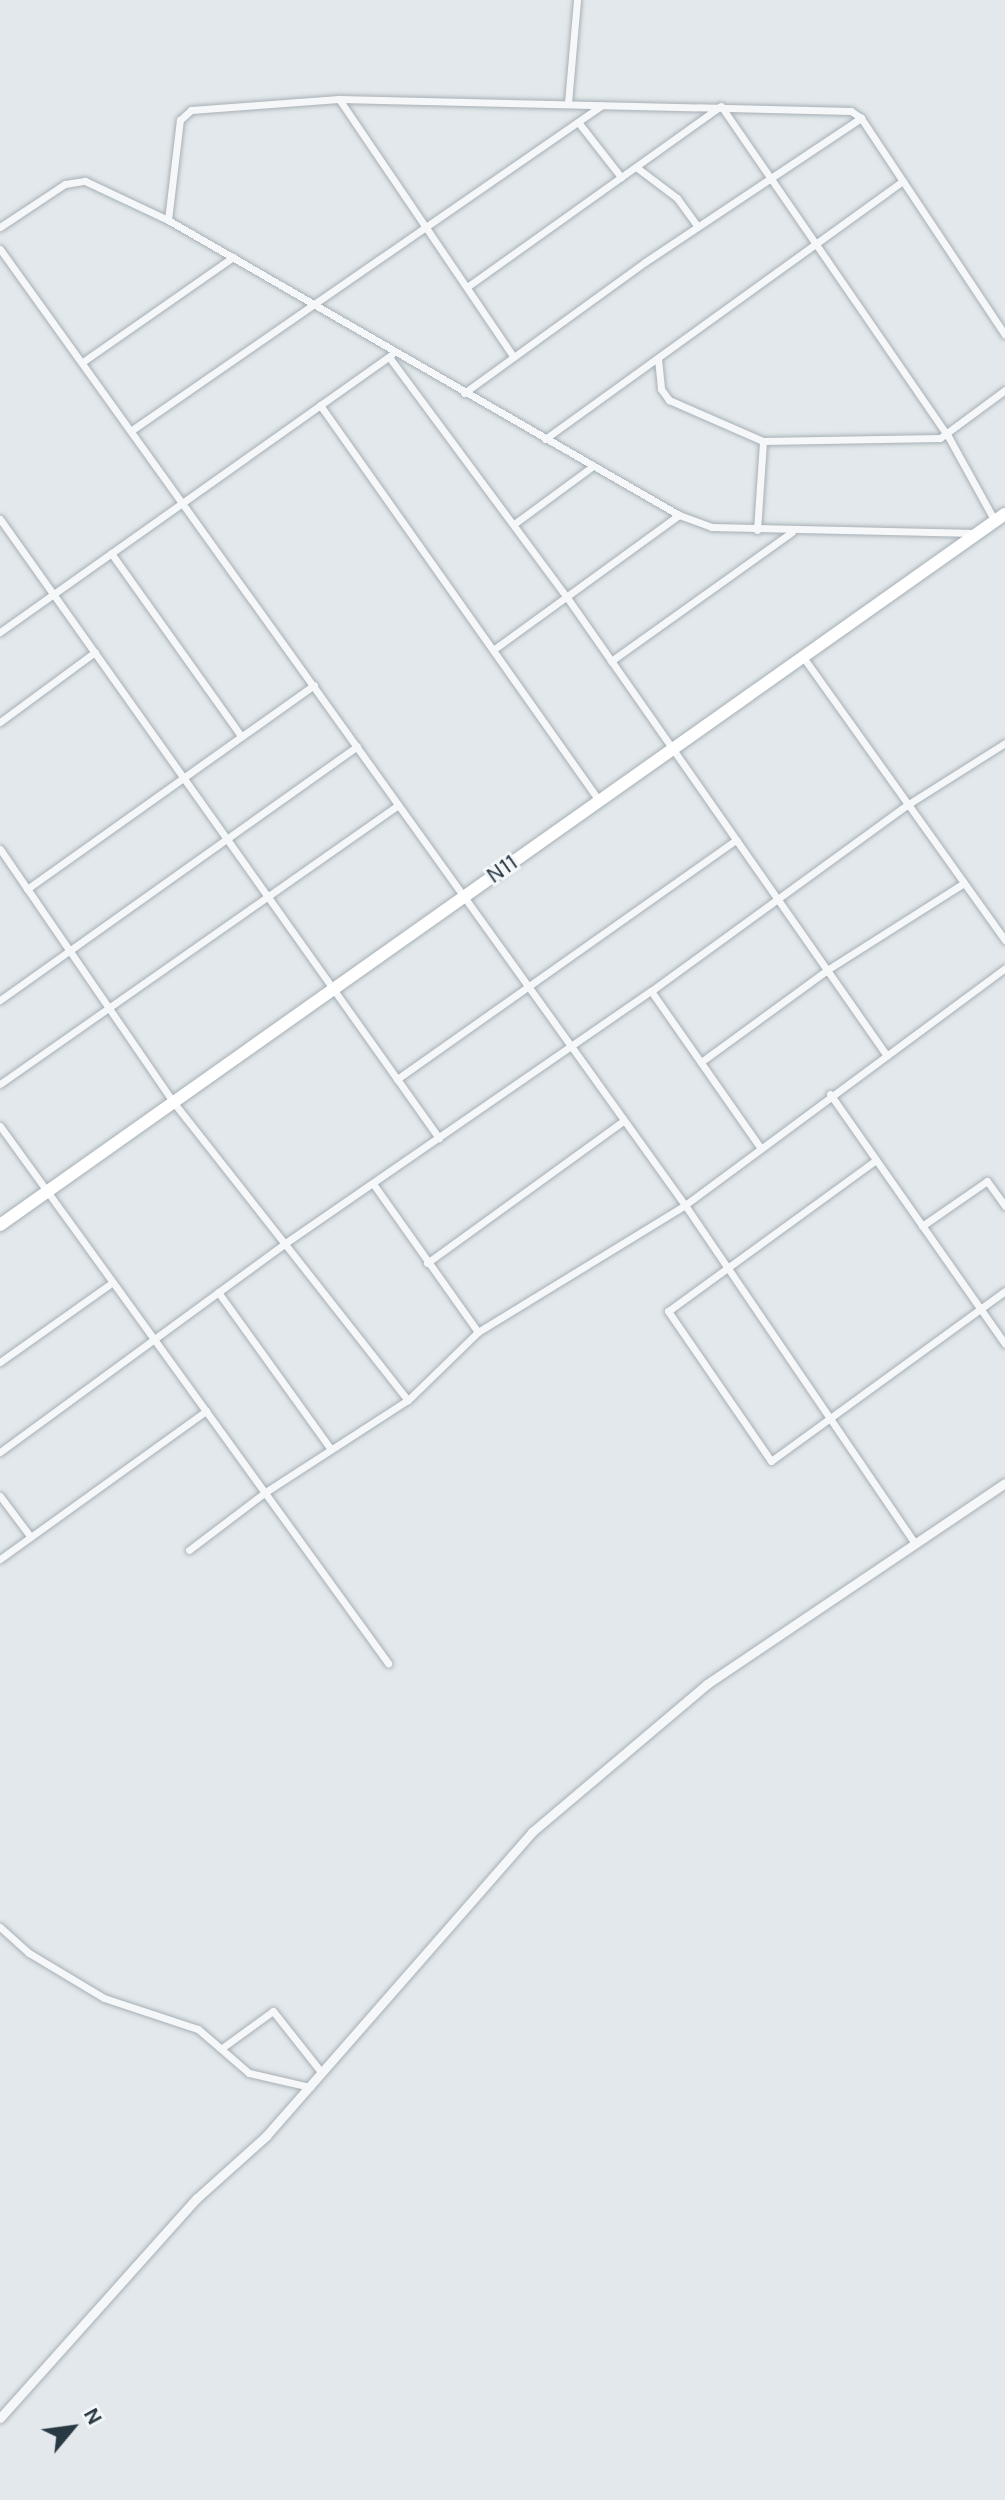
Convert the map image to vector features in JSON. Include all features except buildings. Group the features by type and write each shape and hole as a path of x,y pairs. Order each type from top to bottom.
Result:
{"main road":[{"name":"N11","path":"0,1225 1000,517"}],"street":[{"path":"568,103 577,0"},
{"path":"339,99 513,356"},
{"path":"168,220 180,120 185,112 339,99 851,111 861,118 1001,321 1005,335"},
{"path":"132,430 604,104"},
{"path":"467,287 721,106"},
{"path":"721,106 948,436 1000,517"},
{"path":"464,393 697,226 861,118"},
{"path":"578,122 621,177"},
{"path":"636,167 677,198 697,226"},
{"path":"0,227 76,181 168,220 314,304 391,355 679,515 712,527 792,532 978,533"},
{"path":"545,439 903,181"},
{"path":"0,249 84,361 685,1205 915,1544"},
{"path":"84,361 233,257"},
{"path":"0,632 391,355"},
{"path":"391,355 566,596 885,1053"},
{"path":"658,359 661,389 669,400 737,434 763,441 948,436 1005,390"},
{"path":"320,405 599,801"},
{"path":"757,530 763,441"},
{"path":"514,524 593,466"},
{"path":"493,650 679,515"},
{"path":"0,519 439,1138"},
{"path":"611,661 792,532"},
{"path":"111,553 241,736"},
{"path":"0,722 95,652"},
{"path":"803,657 1005,940"},
{"path":"27,889 314,685"},
{"path":"0,1452 284,1244 374,1185 568,1044 651,991 907,805 1005,743"},
{"path":"0,1000 70,954 357,746"},
{"path":"0,1084 398,805"},
{"path":"397,1079 736,840"},
{"path":"0,849 174,1103 408,1400"},
{"path":"701,1062 827,970 964,883"},
{"path":"189,1550 264,1493 408,1400 478,1332 685,1205 885,1053 1005,968"},
{"path":"651,991 760,1147"},
{"path":"830,1094 1005,1344"},
{"path":"427,1263 623,1121"},
{"path":"0,1126 388,1663"},
{"path":"876,1160 668,1311 771,1461 1005,1291"},
{"path":"922,1226 987,1181 1005,1206"},
{"path":"374,1185 478,1332"},
{"path":"0,1362 113,1282"},
{"path":"218,1292 330,1448"},
{"path":"0,1559 206,1411"},
{"path":"0,2418 197,2198 266,2136 532,1832 691,1696 1005,1483"},
{"path":"0,1496 30,1536"},
{"path":"0,1927 29,1953 104,1998 173,2018 198,2029 249,2073 310,2087"},
{"path":"222,2048 273,2011 322,2073"}]}
